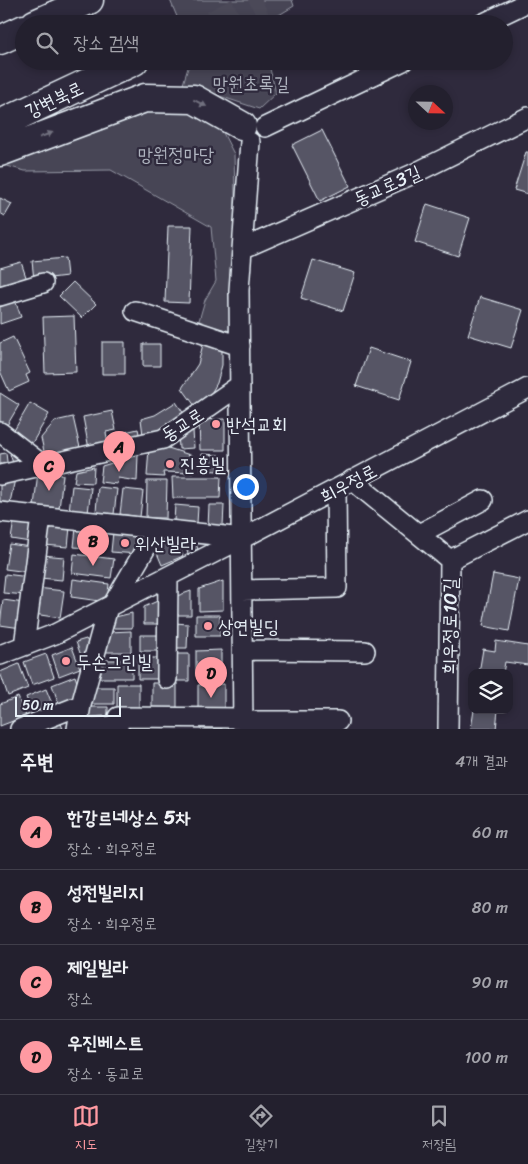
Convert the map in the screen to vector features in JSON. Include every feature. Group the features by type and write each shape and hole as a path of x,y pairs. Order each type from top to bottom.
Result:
{"highway":[{"path":"55,15 89,0"},
{"path":"0,40 15,33"},
{"name":"강변북로","path":"0,124 115,70"},
{"path":"0,152 144,98 194,99 252,132"}],"street":[{"path":"501,15 528,2"},
{"path":"244,722 239,290 244,248 252,132 384,70"},
{"name":"동교로3길","path":"244,248 413,174 528,117"},
{"path":"0,296 43,283"},
{"path":"135,311 240,346"},
{"name":"동교로","path":"0,475 163,439 240,385"},
{"name":"희우정로","path":"0,655 55,634 111,606 528,388"},
{"path":"0,432 44,466"},
{"path":"242,590 337,588 344,485"},
{"name":"희우정로10길","path":"344,485 419,534 450,560 448,729"},
{"path":"419,534 483,500"},
{"path":"0,512 242,538"},
{"path":"24,646 40,517"},
{"path":"450,560 528,520"},
{"path":"157,529 111,606 81,705 77,728 118,727 118,717 161,723 338,721"},
{"path":"166,679 168,576"},
{"path":"243,650 365,651"},
{"path":"20,729 81,705"}],"green space":[{"name":"망원초록길","path":"170,0 292,0 294,6 279,15 176,15"},
{"name":"망원초록길","path":"187,70 270,70 276,93 259,109 183,84"},
{"name":"망원정마당","path":"154,101 195,110 221,129 234,154 236,238 231,331 198,324 205,300 216,281 211,227 111,170 25,171 0,164"}],"building":[{"path":"322,130 350,186 320,201 292,145"},
{"path":"526,152 528,152 528,194 514,190"},
{"path":"0,198 12,204 5,216 0,213"},
{"path":"427,204 470,218 458,256 415,242"},
{"path":"168,226 192,226 189,303 165,302"},
{"path":"65,258 67,276 34,280 32,261"},
{"path":"313,260 355,273 343,311 301,298"},
{"path":"21,262 27,280 0,288 0,268"},
{"path":"73,282 96,304 82,318 59,296"},
{"path":"480,297 523,310 511,348 468,335"},
{"path":"15,300 21,317 0,324 0,305"},
{"path":"74,316 76,372 45,373 43,317"},
{"path":"13,337 30,373 26,375 29,382 9,391 0,371 0,343"},
{"path":"102,342 125,342 125,374 102,374"},
{"path":"143,344 160,344 160,366 143,366"},
{"path":"203,344 222,347 222,365 217,383 209,397 195,406 182,388 198,364"},
{"path":"369,348 411,362 399,400 356,386"},
{"path":"0,393 19,405 6,427 0,423"},
{"path":"176,402 184,414 159,430 143,435 141,419 155,415"},
{"path":"30,403 49,414 31,445 12,434"},
{"path":"112,411 116,430 106,432 108,445 89,449 83,417"},
{"path":"73,417 81,452 46,460 41,438 55,421"},
{"path":"225,419 225,450 200,450 199,420"},
{"path":"138,429 140,438 114,444 112,435"},
{"path":"193,430 194,448 179,449 178,431"},
{"name":"진흥빌","path":"162,446 193,456 192,473 163,472 164,477 147,476 149,448"},
{"path":"18,449 29,461 15,469 10,454"},
{"path":"6,453 8,470 0,471 0,454"},
{"path":"202,454 219,455 218,471 201,470"},
{"path":"138,455 137,481 118,478 117,484 100,482 102,466"},
{"path":"94,467 93,483 74,482 76,471"},
{"path":"38,472 63,475 59,509 34,506"},
{"path":"172,477 221,477 220,498 173,498"},
{"path":"15,479 9,507 0,505 0,482"},
{"path":"147,481 167,481 166,518 146,518"},
{"path":"72,486 91,488 88,513 69,511"},
{"path":"98,487 117,489 114,514 96,512"},
{"path":"123,489 143,491 140,517 120,514"},
{"path":"175,505 198,507 197,523 174,521"},
{"path":"209,505 224,505 223,526 208,527"},
{"path":"14,520 33,522 30,542 11,539"},
{"path":"46,525 70,527 68,547 44,545"},
{"path":"76,528 101,531 99,549 74,547"},
{"name":"위산빌라","path":"113,532 140,535 138,554 111,552"},
{"path":"175,537 183,556 162,565 154,546"},
{"path":"183,538 194,539 198,549 188,554"},
{"path":"9,544 31,547 28,572 5,569"},
{"path":"74,554 114,559 111,578 72,573"},
{"path":"42,555 64,557 62,580 40,578"},
{"path":"5,574 29,577 26,595 3,593"},
{"path":"493,574 519,579 509,631 483,626"},
{"path":"73,579 109,584 107,602 71,597"},
{"path":"223,581 223,610 199,611 199,589"},
{"path":"37,588 64,591 60,618 34,614"},
{"path":"191,591 191,615 174,615 174,597"},
{"path":"164,598 163,624 144,624 144,607"},
{"path":"3,600 24,603 21,628 0,625"},
{"path":"132,613 132,628 110,628 111,618"},
{"name":"상연빌딩","path":"196,615 220,615 220,636 196,636"},
{"path":"175,623 188,624 187,648 174,648"},
{"path":"131,631 131,652 104,652 109,632"},
{"path":"140,635 163,635 163,651 140,651"},
{"path":"86,639 90,645 83,661 76,642"},
{"path":"496,641 528,646 528,665 505,662 504,669 480,669 483,649 495,651"},
{"name":"두손그린빌","path":"72,647 80,668 59,676 52,655"},
{"path":"221,650 221,676 196,676 196,651"},
{"path":"46,654 54,677 32,685 24,662"},
{"path":"172,654 189,654 189,681 171,681"},
{"path":"138,658 159,658 159,679 138,679"},
{"path":"99,660 132,660 132,678 99,678"},
{"path":"19,664 28,688 8,696 0,672"},
{"path":"75,676 79,688 75,701 60,707 52,685"},
{"path":"152,683 177,683 177,710 152,710"},
{"path":"117,684 139,684 139,712 117,712"},
{"path":"224,684 224,712 198,712 198,685"},
{"path":"92,687 114,687 114,704 91,704"},
{"path":"46,689 55,711 34,719 26,697"},
{"path":"18,697 26,716 0,726 0,704"},
{"path":"88,707 108,707 108,720 88,720"},
{"path":"473,714 498,714 496,729 471,729"},
{"path":"60,721 63,729 40,729"},
{"path":"222,724 222,729 201,729 201,725"}],"tunnel":[{"path":"231,15 262,0"}],"place":[{"name":"반석교회","path":"216,424"},
{"name":"진흥빌","path":"170,464"},
{"name":"한강르네상스 5차","path":"119,472"},
{"name":"제일빌라","path":"49,491"},
{"name":"위산빌라","path":"125,543"},
{"name":"성전빌리지","path":"93,566"},
{"name":"상연빌딩","path":"208,626"},
{"name":"두손그린빌","path":"66,661"},
{"name":"우진베스트","path":"211,698"}]}
